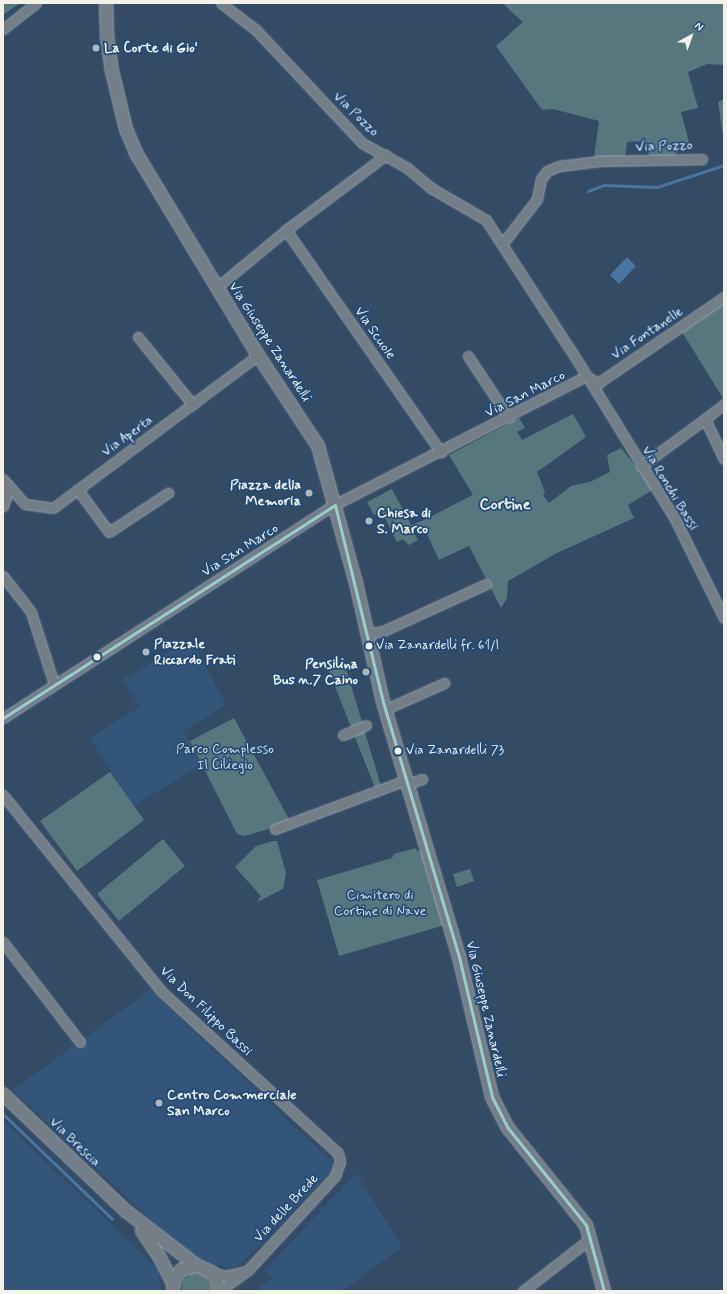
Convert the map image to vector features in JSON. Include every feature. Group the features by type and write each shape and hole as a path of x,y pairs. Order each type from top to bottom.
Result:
{"street":[{"path":"3,29 36,3"},
{"name":"Via Giuseppe Zanardelli","path":"106,3 106,36 126,129 150,180 258,355 314,439 324,467 356,583 366,634 386,709 459,957 492,1097 508,1128 578,1215 591,1238 604,1291"},
{"name":"Via Pozzo","path":"221,3 256,30 362,143 406,167 431,188 486,220 503,243 586,376"},
{"path":"216,288 286,230 386,155"},
{"name":"Via Pozzo","path":"503,243 537,199 541,180 547,171 559,166 600,160 702,159"},
{"name":"Via Scuole","path":"286,230 441,452"},
{"name":"Via Fontanelle","path":"586,376 598,383 724,297"},
{"path":"138,337 193,405"},
{"name":"Via Aperta","path":"3,478 25,504 53,508 258,355"},
{"path":"468,356 509,418"},
{"name":"Via San Marco","path":"3,718 335,505 509,418 586,376"},
{"name":"Via Ronchi Bassi","path":"586,376 674,518 724,618"},
{"path":"641,466 724,404"},
{"path":"705,419 724,459"},
{"path":"78,490 109,532 168,492"},
{"path":"3,506 5,491"},
{"path":"3,576 31,612 54,684"},
{"path":"366,634 383,631 486,584"},
{"path":"386,709 444,683"},
{"path":"343,735 366,725"},
{"path":"275,829 407,782 422,779"},
{"name":"Via Don Filippo Bassi","path":"3,795 161,991 338,1153 340,1162"},
{"path":"3,942 80,1042"},
{"name":"Via Brescia","path":"3,1094 126,1211 196,1265 212,1272"},
{"name":"Via delle Brede","path":"219,1291 248,1270 335,1176 340,1162"},
{"name":"Via Brescia","path":"126,1211 150,1242 173,1288"},
{"path":"523,1291 591,1238"},
{"name":"Via Brescia","path":"173,1288 181,1270 196,1265"},
{"path":"212,1272 225,1276 248,1270"},
{"path":"212,1272 217,1281 219,1291"}],"shaded area":[{"path":"627,257 636,266 619,284 610,275"},
{"path":"191,638 226,705 183,731 194,748 200,766 133,806 90,738 140,707 123,680"},
{"path":"150,990 331,1161 334,1168 244,1261 236,1266 225,1267 188,1255 13,1090"},
{"path":"3,1121 158,1269 161,1291 3,1291"},
{"path":"356,1173 402,1247 342,1291 254,1291 273,1278 265,1270"}],"green space":[{"path":"3,3 20,3 3,15"},
{"path":"502,3 724,3 724,65 707,64 688,72 698,108 681,112 689,142 667,161 651,160 644,141 627,142 625,158 593,164 599,121 553,109 542,110 496,46 523,22"},
{"path":"724,99 724,142 718,102"},
{"path":"724,303 724,400 682,332"},
{"path":"573,414 586,437 537,472 545,492 543,495 549,503 571,486 590,482 610,472 607,455 621,448 654,489 628,505 634,518 557,553 508,581 507,598 501,608 469,546 439,560 424,527 414,533 418,540 409,545 403,539 397,542 382,512 374,515 367,502 392,489 411,525 422,521 473,495 449,455 519,418 525,428 517,432 522,440"},
{"path":"345,665 381,786 375,788 329,671"},
{"name":"Parco Complesso Il Ciliegio","path":"234,718 289,819 275,827 245,836 237,834 190,741"},
{"path":"110,772 144,820 77,871 40,821"},
{"path":"163,839 185,866 119,921 97,894"},
{"path":"277,841 286,873 283,889 257,902 261,896 235,867 256,846"},
{"name":"Cimitero di Cortine di Nave","path":"416,848 417,851 423,850 445,925 339,956 317,880 392,858 394,854"},
{"path":"470,869 474,881 457,887 453,874"},
{"path":"193,1272 202,1273 208,1279 211,1291 181,1291 183,1280"}],"waterway":[{"path":"588,191 604,185 657,187 724,165"},
{"path":"3,1114 112,1219"}],"transit line":[{"path":"335,505 383,702 459,957 492,1097 508,1128 586,1225 604,1291"},
{"path":"3,718 335,505"}],"place":[{"name":"La Corte di Gio'","path":"96,48"},
{"name":"Piazza della Memoria","path":"309,493"},
{"name":"Chiesa di S. Marco","path":"369,521"},
{"name":"Via Zanardelli fr. 61/l","path":"369,646"},
{"name":"Piazzale Riccardo Frati","path":"146,652"},
{"name":"Pensilina Bus n.7 Caino","path":"366,672"},
{"name":"Via Zanardelli 73","path":"398,751"},
{"name":"Centro Commerciale San Marco","path":"159,1103"}],"district":[{"name":"Cortine","path":"505,505"}]}
